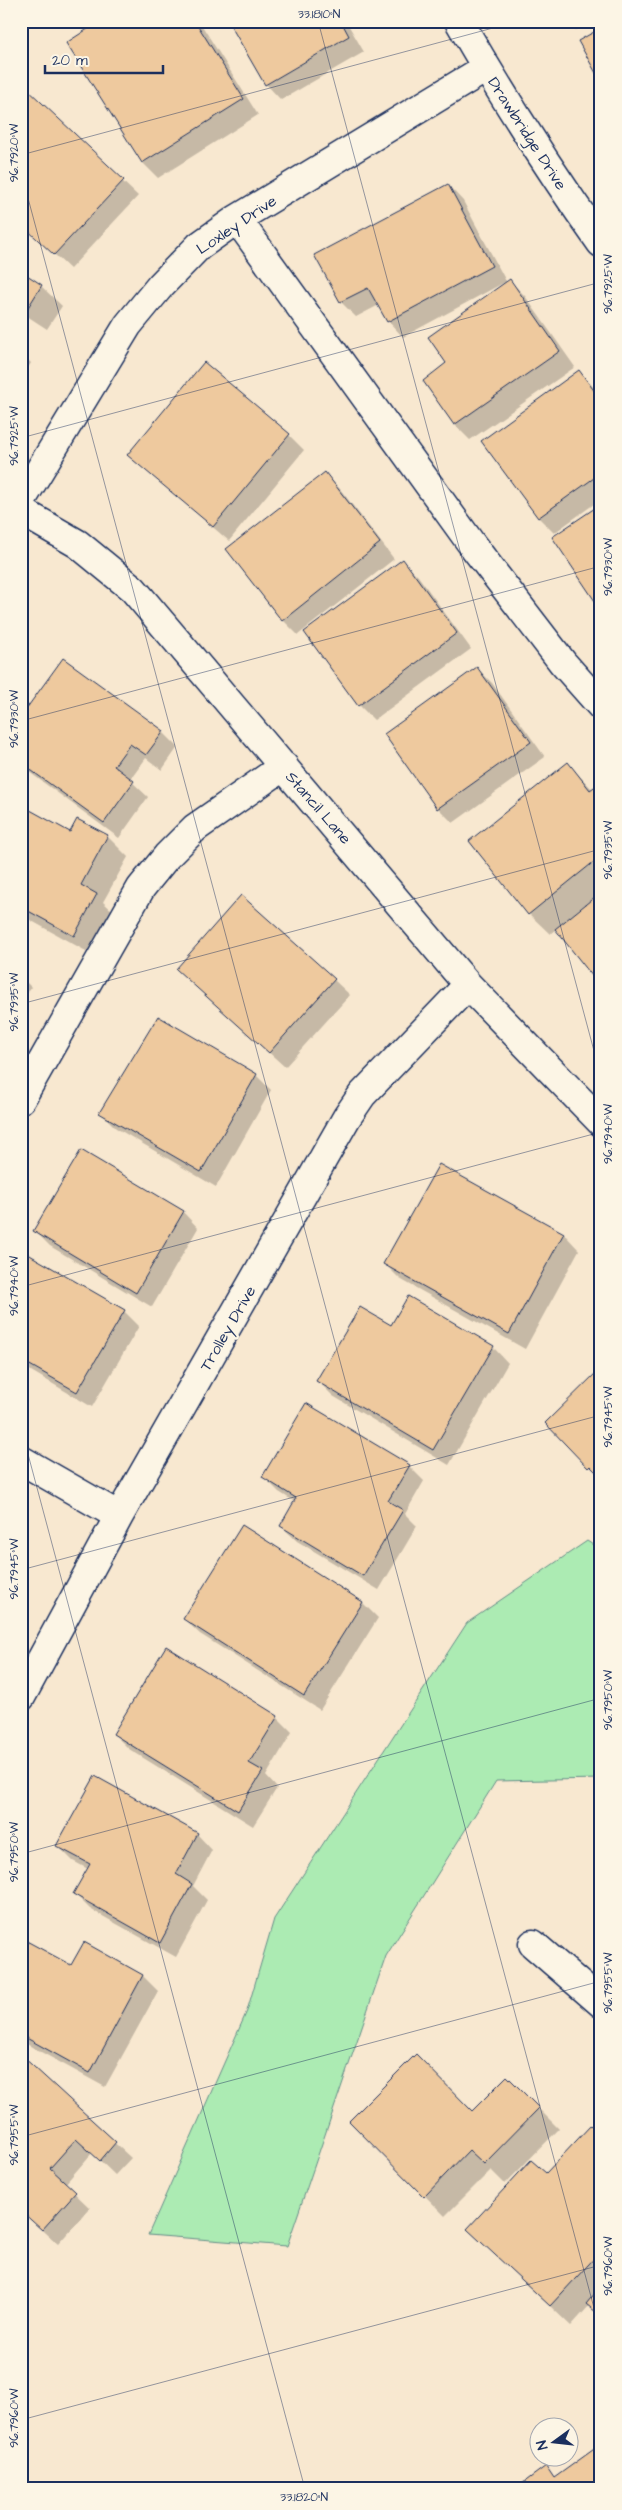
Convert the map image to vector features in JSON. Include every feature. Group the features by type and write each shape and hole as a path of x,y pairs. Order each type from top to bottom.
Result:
{"street":[{"name":"Drawbridge Drive","path":"459,21 486,68 567,195 601,242"},
{"name":"Loxley Drive","path":"21,501 128,325 161,285 199,246 238,220 486,68"},
{"path":"238,220 472,546 563,663 601,706"},
{"name":"Stancil Lane","path":"21,511 78,544 133,589 468,984 601,1122"},
{"path":"21,1099 140,888 167,856 195,828 284,766"},
{"name":"Trolley Drive","path":"21,1697 119,1516 362,1095 468,984"},
{"path":"21,1460 119,1516"},
{"path":"533,1944 601,2002"}],"green space":[{"path":"587,1541 601,1550 601,1779 496,1781 386,1956 287,2246 148,2235 247,2011 274,1919 467,1623"}],"building":[{"path":"100,21 195,21 244,99 142,163 66,43"},
{"path":"228,21 341,21 349,36 265,85"},
{"path":"601,28 601,82 578,41"},
{"path":"25,87 124,180 54,255 21,224 21,91"},
{"path":"448,184 492,266 387,322 368,288 340,302 314,255"},
{"path":"21,271 42,285 27,309 21,306"},
{"path":"510,279 560,351 454,425 423,381 446,363 428,337"},
{"path":"204,362 290,434 213,527 127,455"},
{"path":"579,370 601,400 601,473 538,518 481,441"},
{"path":"325,472 380,543 282,621 226,549"},
{"path":"601,504 601,610 552,537"},
{"path":"403,559 457,633 358,706 304,632"},
{"path":"63,658 164,731 146,755 130,744 114,766 134,781 104,823 21,763 21,716"},
{"path":"477,667 531,742 437,809 384,734"},
{"path":"568,762 590,790 597,785 601,791 601,856 528,915 469,841"},
{"path":"21,805 70,832 77,819 108,835 81,885 97,894 74,936 21,907"},
{"path":"601,892 601,987 555,929"},
{"path":"241,895 335,979 269,1053 176,969"},
{"path":"158,1016 257,1074 201,1172 99,1113"},
{"path":"81,1150 184,1211 136,1293 33,1231"},
{"path":"439,1164 564,1233 509,1334 383,1264"},
{"path":"21,1250 125,1310 77,1392 21,1360"},
{"path":"408,1296 494,1346 433,1450 316,1381 360,1307 391,1325"},
{"path":"601,1368 601,1477 590,1466 588,1468 545,1423"},
{"path":"306,1403 410,1465 388,1501 403,1510 363,1576 280,1526 296,1498 262,1477"},
{"path":"242,1525 363,1602 304,1696 183,1619"},
{"path":"166,1646 278,1716 249,1763 263,1771 238,1811 113,1734"},
{"path":"95,1776 198,1833 176,1874 192,1884 160,1943 73,1894 90,1864 56,1846"},
{"path":"21,1938 71,1965 84,1942 143,1975 90,2073 21,2035"},
{"path":"416,2054 472,2111 507,2076 539,2108 484,2164 469,2150 424,2197 349,2121"},
{"path":"21,2055 116,2142 100,2161 76,2139 50,2168 76,2192 42,2230 21,2211"},
{"path":"591,2125 601,2135 601,2251 550,2306 467,2229 531,2160 546,2173"},
{"path":"601,2286 601,2316 586,2304"},
{"path":"597,2447 601,2452 601,2489 515,2489 543,2468 547,2468 554,2478 568,2468 580,2468 580,2459"}]}
